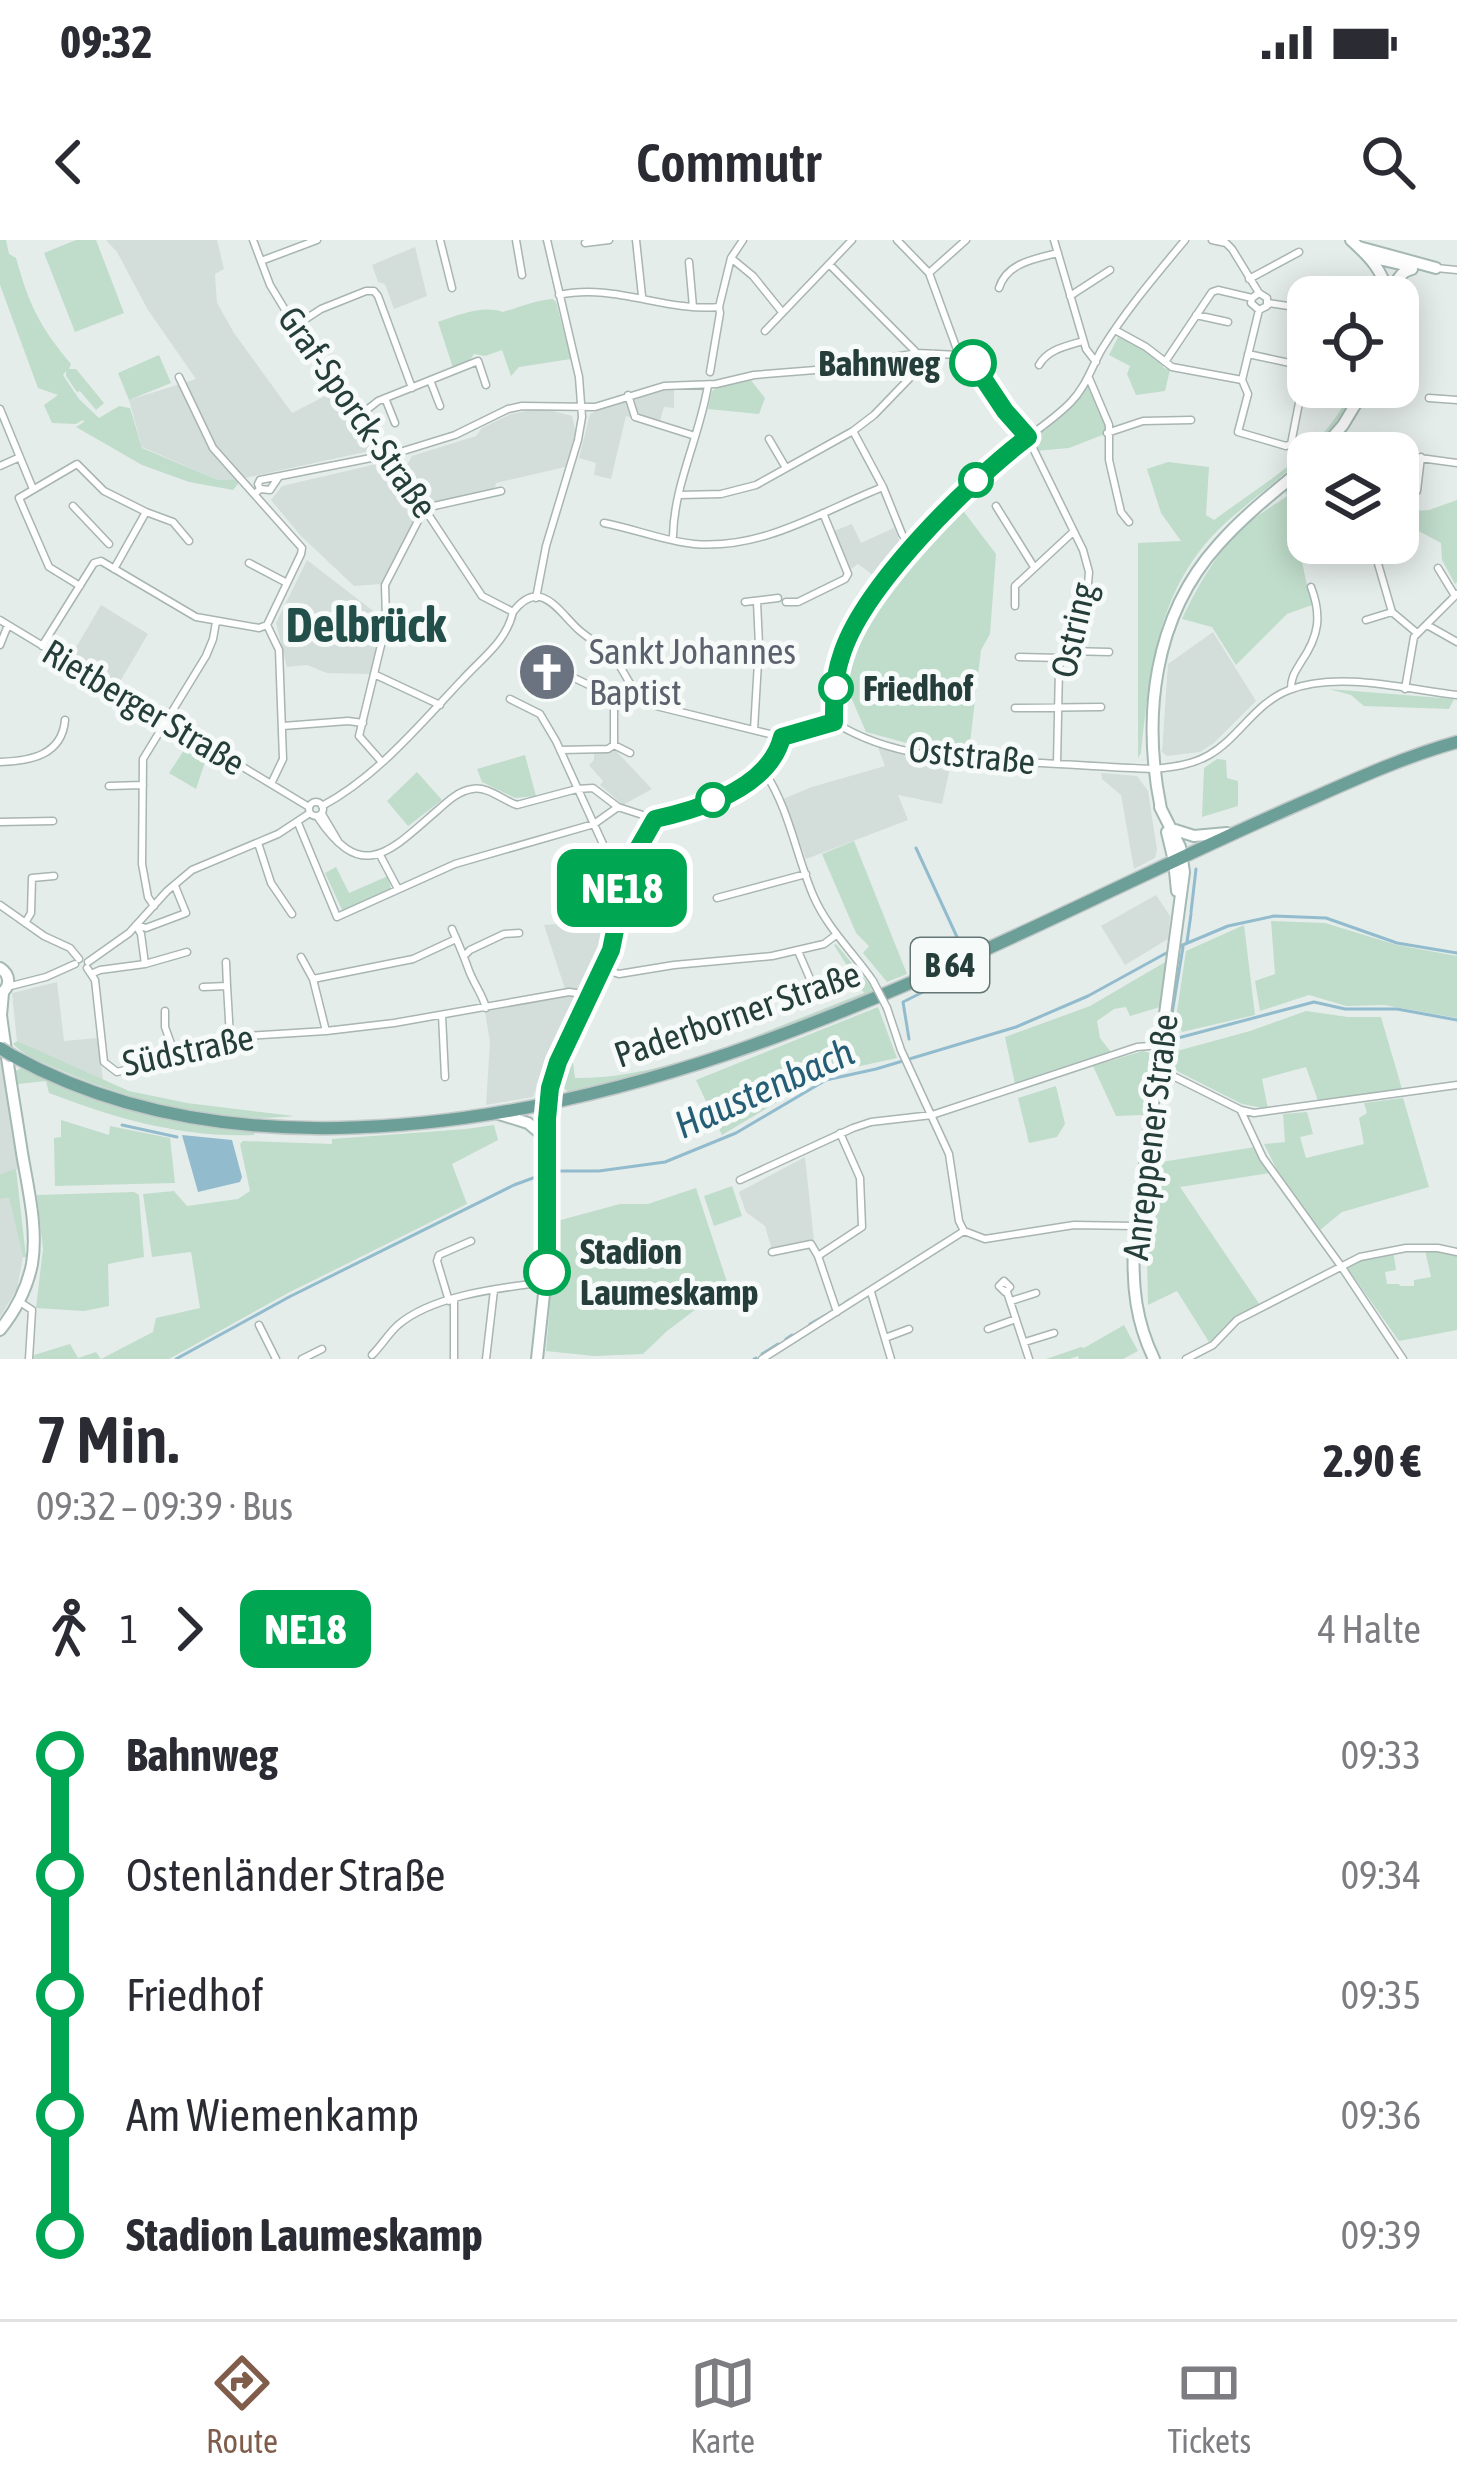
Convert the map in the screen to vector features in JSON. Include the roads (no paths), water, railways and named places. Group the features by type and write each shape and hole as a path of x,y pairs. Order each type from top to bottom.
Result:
{"main road":[{"path":"1363,248 1384,240"},
{"path":"1391,276 1394,240"},
{"path":"1363,248 1418,268"},
{"path":"1363,248 1384,276"},
{"path":"1392,260 1436,268"},
{"path":"1399,276 1406,270 1436,268"},
{"path":"1173,861 1154,770 1153,711 1156,675 1171,619 1214,549 1287,481"},
{"name":"Paderborner Straße","path":"0,1048 107,1097 241,1125 360,1127 440,1122 549,1105 649,1080 812,1024 1374,771 1457,742"},
{"path":"1168,826 1193,836 1238,831"},
{"path":"1168,826 1166,850 1173,861"},
{"name":"Anreppener Straße","path":"1154,1359 1140,1324 1133,1287 1136,1226 1178,912 1173,861"},
{"path":"0,1330 20,1302 31,1268 33,1231 1,1014 4,984"},
{"path":"537,1359 548,1257 549,1105"},
{"path":"499,1114 528,1123 547,1139"}],"street":[{"name":"Graf-Sporck-Straße","path":"253,240 270,285 382,456 393,460 482,596 513,612"},
{"path":"261,261 317,240"},
{"path":"440,240 452,288"},
{"path":"516,240 522,275"},
{"path":"536,598 546,546 578,440 582,408 547,240"},
{"path":"585,243 609,240"},
{"path":"636,240 642,298"},
{"path":"710,372 731,258 743,240"},
{"path":"765,331 852,240"},
{"path":"393,460 400,452 455,436 508,409 582,408 664,386 708,385 916,353 959,355 929,273 898,240"},
{"path":"929,273 966,240"},
{"path":"1054,240 1083,341 1096,362"},
{"path":"4,984 85,964 136,925 174,884 201,866 298,823 348,789 440,705 505,635 521,602 536,598 554,602 582,633 611,655 636,694 652,705 782,737 834,722 837,670 863,612 912,548 986,472 1070,403 1132,303 1186,240"},
{"path":"1218,240 1232,249 1249,279 1255,296 1253,308 1258,310"},
{"path":"1249,279 1299,252"},
{"path":"998,288 1015,267 1058,254"},
{"path":"731,258 783,312"},
{"path":"688,262 693,307"},
{"path":"830,264 916,353"},
{"path":"1436,268 1457,270"},
{"path":"1070,296 1110,270"},
{"path":"296,326 321,309 374,291 412,388"},
{"path":"1165,362 1215,291 1264,295 1268,302"},
{"path":"560,295 609,292 719,307"},
{"path":"1268,302 1287,305"},
{"path":"1258,310 1268,302"},
{"path":"1258,310 1242,380 1247,394 1238,432 1286,446 1291,444 1298,408"},
{"path":"1196,315 1228,322"},
{"path":"1115,330 1172,368 1242,380"},
{"path":"1039,364 1056,349 1083,341"},
{"path":"680,494 730,493 756,485 853,431 933,354"},
{"path":"1248,354 1287,363"},
{"name":"Ostring","path":"959,355 972,362 1028,437 1089,572 1086,608 1063,655 1057,764"},
{"path":"358,416 385,398 478,361 486,385"},
{"path":"42,646 94,563 100,561 180,609 216,622 267,625 302,548 257,492 213,448 178,377"},
{"path":"1089,378 1109,425 1109,460 1121,512 1129,522"},
{"path":"430,380 440,406"},
{"path":"708,385 680,494 673,536 678,542 752,540 883,487"},
{"path":"628,395 635,418 694,436"},
{"path":"385,398 395,423"},
{"path":"1429,398 1457,400"},
{"path":"0,409 33,490"},
{"path":"1107,433 1143,421 1192,420"},
{"path":"853,431 912,548"},
{"path":"770,439 786,468"},
{"path":"257,492 260,480 382,456"},
{"path":"0,466 20,458"},
{"path":"1419,474 1421,458 1457,463"},
{"path":"80,586 49,567 20,498 77,464 104,491 173,522 189,541"},
{"path":"381,761 359,736 386,618 385,585 426,511 501,491"},
{"path":"74,506 109,544"},
{"path":"996,506 1034,566"},
{"path":"114,569 146,512"},
{"path":"746,602 798,602 845,579 848,574 823,513"},
{"path":"604,523 656,537 673,536"},
{"path":"1015,606 1016,586 1073,531"},
{"path":"250,563 287,583"},
{"path":"1377,564 1392,612 1417,632"},
{"path":"1405,689 1417,632 1456,595 1449,591 1438,568"},
{"path":"1312,587 1319,624 1292,677 1291,689 1345,681 1457,695"},
{"path":"754,730 757,602"},
{"path":"1366,620 1392,612"},
{"path":"0,645 4,622"},
{"name":"Rietberger Straße","path":"4,622 316,810"},
{"path":"154,906 142,865 143,759 206,656 216,622"},
{"path":"267,625 279,650 283,759 271,784"},
{"path":"1427,625 1457,642"},
{"path":"1018,657 1109,652"},
{"path":"376,675 440,705"},
{"path":"570,676 636,694"},
{"name":"Oststraße","path":"834,722 889,746 942,758 1154,770 1179,767 1213,753 1264,704 1291,689"},
{"path":"614,745 617,692"},
{"path":"510,699 540,714 611,859 628,866"},
{"path":"1015,708 1101,706"},
{"path":"0,761 27,761 52,750 65,720"},
{"path":"281,727 363,722"},
{"path":"316,810 340,844 355,854 380,854 450,799 470,790 485,790 517,805 593,788 618,807 655,819 715,800 764,771 775,758 782,737"},
{"path":"560,750 614,745"},
{"path":"614,745 630,753"},
{"path":"764,771 819,908 873,981 887,1008 902,1054 949,1154 964,1231 985,1239 1074,1225 1136,1226"},
{"path":"110,785 143,785"},
{"path":"298,823 337,917 455,864 594,824 618,807"},
{"path":"549,1105 558,1062 615,937 628,866 655,819"},
{"path":"0,822 53,821"},
{"path":"258,842 271,883 292,914"},
{"path":"380,854 398,889"},
{"path":"717,898 806,874"},
{"path":"25,923 31,913 32,878 54,876"},
{"path":"136,925 146,928 186,913 174,884"},
{"path":"0,905 100,970 188,952"},
{"path":"136,925 145,964"},
{"path":"452,928 486,1008"},
{"path":"466,954 504,934 519,933"},
{"path":"604,969 619,974 798,951 824,944 836,935"},
{"path":"313,979 402,962 456,939"},
{"path":"798,951 814,988"},
{"path":"301,956 313,979 326,1031"},
{"path":"226,962 230,1037"},
{"name":"Südstraße","path":"85,964 95,980 106,1067 122,1072 230,1037 326,1031 569,992 590,995"},
{"path":"203,987 227,986"},
{"path":"165,1011 165,1027 175,1052"},
{"path":"442,1015 445,1077"},
{"path":"740,1180 871,1122 932,1115 1137,1047 1160,1045"},
{"path":"1157,1068 1241,1110 1266,1112 1457,1085"},
{"path":"1241,1110 1263,1158 1403,1359"},
{"path":"818,1256 862,1227 860,1178 840,1133"},
{"path":"762,1359 964,1231"},
{"path":"454,1359 451,1300 437,1261 439,1255 470,1241"},
{"path":"772,1252 810,1243 837,1312"},
{"path":"1186,1359 1213,1345 1237,1320 1360,1256 1396,1249 1457,1252"},
{"path":"372,1354 400,1324 434,1304 545,1282"},
{"path":"486,1359 494,1290"},
{"path":"871,1292 891,1359"},
{"path":"1007,1292 1029,1359"},
{"path":"1011,1301 1036,1293"},
{"path":"20,1302 32,1310 29,1359"},
{"path":"988,1329 1016,1319"},
{"path":"259,1325 276,1359"},
{"path":"885,1338 910,1329"},
{"path":"1025,1342 1054,1334"},
{"path":"19,1359 29,1349"},
{"path":"302,1359 322,1349"}],"water":[{"path":"182,1135 232,1140 240,1182 198,1192"}],"waterway":[{"path":"916,848 957,937"},
{"path":"1191,912 1196,869"},
{"path":"1187,942 1191,914"},
{"name":"Haustenbach","path":"1178,947 1228,926 1274,916 1326,918 1397,943 1457,953"},
{"path":"1183,947 1169,1032 1178,1038 1314,1002 1457,1020"},
{"name":"Haustenbach","path":"553,1171 599,1171 665,1162 736,1133 826,1080 1016,1027 1088,996 1170,951"},
{"path":"909,1039 903,1002 965,971"},
{"path":"122,1125 177,1137"},
{"name":"Haustenbach","path":"176,1359 289,1297 544,1174"},
{"path":"841,1306 849,1300"},
{"path":"810,1324 826,1315"},
{"path":"786,1339 792,1335"},
{"path":"762,1354 778,1344"}],"place":[{"name":"Bahnweg","path":"973,363"},
{"name":"Sankt Johannes Baptist","path":"547,672"},
{"name":"Friedhof","path":"836,688"},
{"name":"Stadion Laumeskamp","path":"547,1272"}],"district":[{"name":"Delbrück","path":"366,624"}]}
